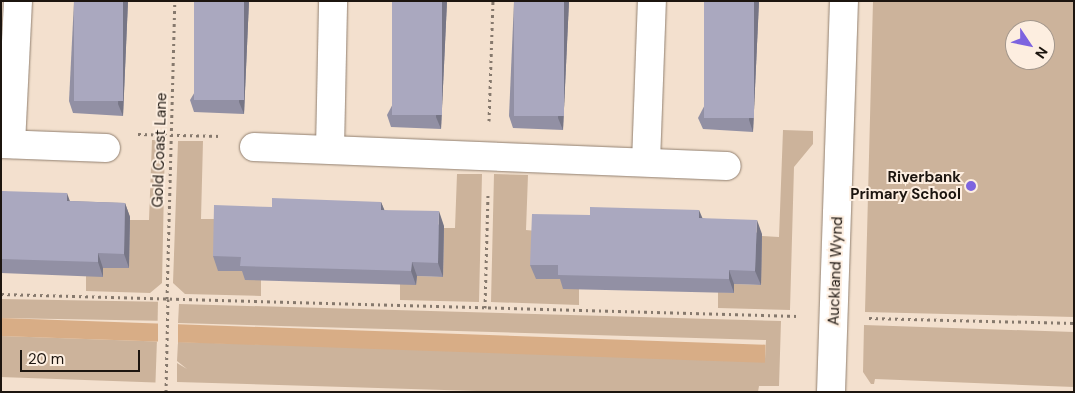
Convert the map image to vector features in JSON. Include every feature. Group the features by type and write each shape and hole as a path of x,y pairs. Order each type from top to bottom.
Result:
{"street":[{"path":"18,1 6,144 106,148"},
{"path":"330,149 334,1"},
{"path":"646,162 652,1"},
{"name":"Auckland Wynd","path":"832,392 844,1"},
{"path":"254,147 727,166"}],"path":[{"name":"Gold Coast Lane","path":"166,392 175,1"},
{"path":"106,148 106,133 255,137 254,147"},
{"path":"1,294 1074,323"}],"shaded area":[{"name":"Riverbank Primary School","path":"873,1 1074,1 1074,317 865,312"},
{"path":"783,130 813,131 813,144 794,167 790,310 718,308 718,292 734,293 734,284 760,285 762,236 779,237"},
{"path":"152,140 165,140 162,283 150,293 86,291 86,275 103,268 129,268 130,220 149,220"},
{"path":"178,141 203,141 201,219 220,219 246,271 261,280 261,296 185,294 173,283"},
{"path":"457,174 482,174 479,302 400,300 400,284 416,284 417,276 443,277 444,228 455,228"},
{"path":"494,174 528,175 526,230 537,231 563,280 579,289 579,305 491,302"},
{"path":"1,299 158,302 158,321 1,318"},
{"path":"179,304 781,321 779,386 759,386 758,392 511,392 177,382 177,363 187,369 177,361 178,342 765,359 766,340 178,323"},
{"path":"1,318 766,345 765,363 1,336"},
{"path":"864,325 1074,332 1074,387 875,379 874,384 871,384 863,372"},
{"path":"1,336 157,341 155,382 1,377"}],"pier":[{"path":"158,320 178,320 178,344 158,344"}],"building":[{"path":"74,1 123,1 123,101 74,101"},
{"path":"194,1 244,1 244,100 194,100"},
{"path":"392,1 442,1 442,115 392,115"},
{"path":"514,1 564,1 564,116 514,116"},
{"path":"704,1 754,1 754,118 704,118"},
{"path":"1,191 67,193 67,201 125,203 124,254 98,253 98,262 1,259"},
{"path":"272,198 381,202 381,210 439,211 438,263 412,262 411,271 240,266 241,257 213,256 214,205 272,207"},
{"path":"590,207 699,210 699,218 757,220 755,271 729,270 729,279 558,275 558,265 530,265 532,214 590,215"}],"place":[{"name":"Riverbank Primary School","path":"971,186"}]}
